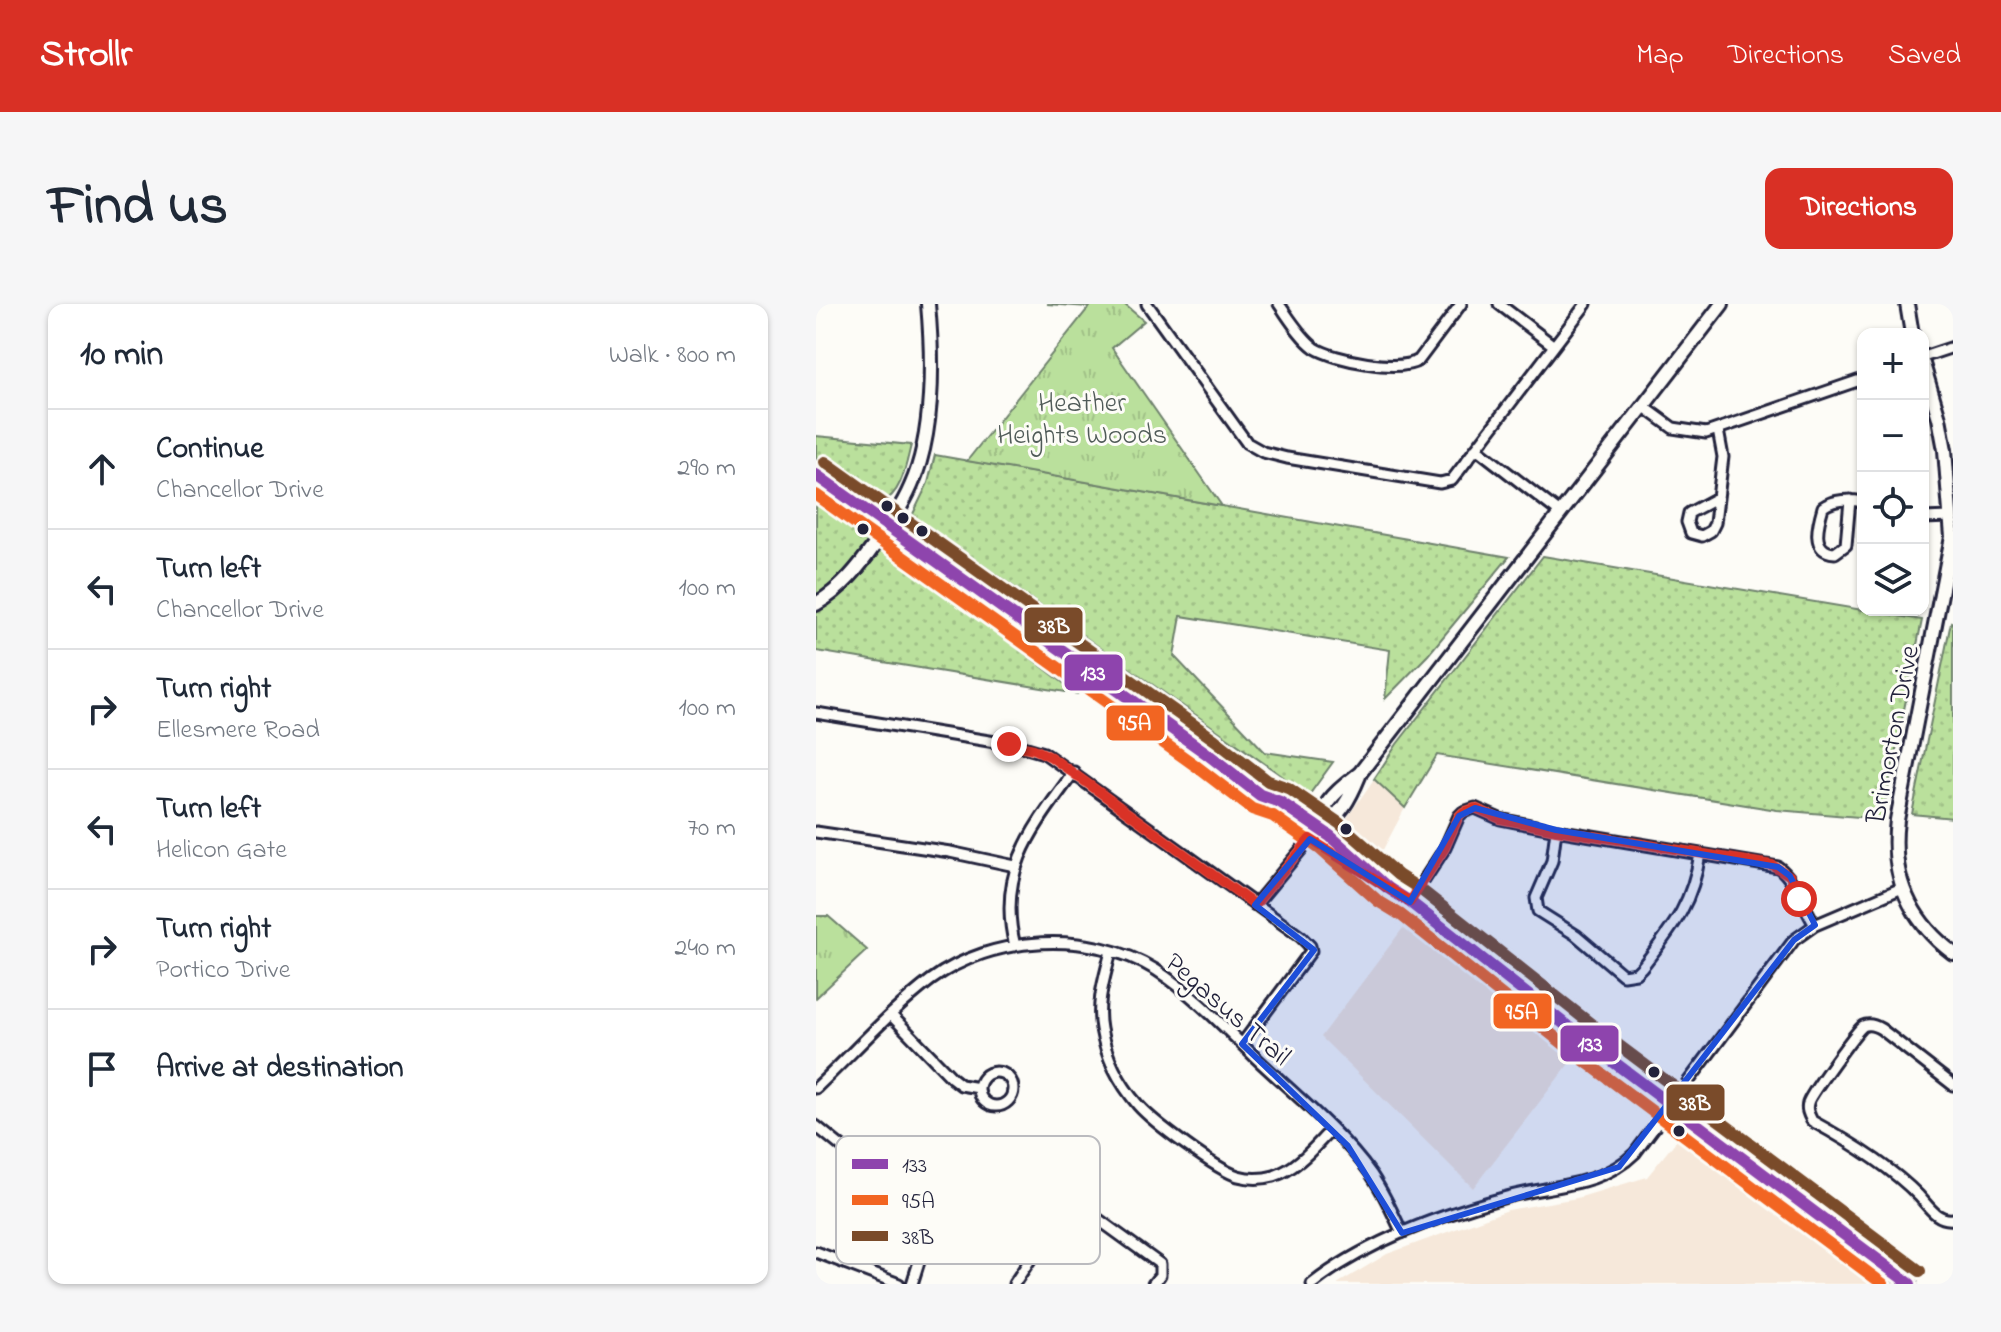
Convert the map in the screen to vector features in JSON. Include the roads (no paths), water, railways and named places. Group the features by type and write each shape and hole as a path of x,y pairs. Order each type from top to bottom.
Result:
{"street":[{"path":"816,604 856,571 888,527 911,486 922,451 929,377 928,304"},
{"path":"1279,304 1317,349 1339,357 1395,367 1414,364 1419,360 1461,304"},
{"path":"1499,304 1554,346"},
{"path":"1150,305 1247,443 1263,452 1440,483 1452,480 1586,304"},
{"path":"1255,905 1314,834 1321,812 1339,790 1360,773 1722,304"},
{"path":"1907,304 1911,328"},
{"path":"1929,355 1953,347"},
{"path":"1643,406 1673,428 1697,433 1718,430 1857,381"},
{"name":"Brimorton Drive","path":"1929,384 1949,450 1952,537 1897,820 1895,850 1902,888 1913,912 1953,953"},
{"path":"1717,498 1723,457 1718,430"},
{"path":"1476,448 1560,513"},
{"path":"816,475 1206,753 1260,795 1280,802 1314,834 1343,846 1388,888 1595,1048 1910,1284"},
{"path":"1850,500 1846,545 1835,553 1827,553 1820,547 1817,537 1822,511 1829,503 1850,500 1857,501"},
{"path":"1929,518 1950,517"},
{"path":"816,713 1034,749 1074,772 1301,937 1311,951 1242,1044"},
{"path":"1015,946 1010,900 1015,866 1036,824 1074,772"},
{"path":"1410,902 1435,865 1463,812 1475,808 1500,819 1556,830 1778,867 1790,876 1799,899 1815,925"},
{"path":"1556,830 1552,861 1536,898 1538,911 1576,935 1623,975 1636,973 1675,924 1693,890 1700,854"},
{"path":"816,832 950,852 1015,866"},
{"path":"1312,1284 1363,1252 1402,1233 1501,1198 1597,1178 1614,1171 1635,1153 1794,940 1815,925 1902,888"},
{"name":"Pegasus Trail","path":"816,1088 891,1015 954,966 1015,946 1061,943 1111,951 1154,969 1180,987 1348,1146 1370,1174 1402,1233"},
{"path":"1111,951 1101,992 1101,1027 1112,1065 1139,1106 1152,1118 1225,1170 1239,1176 1257,1178 1290,1168 1331,1130"},
{"path":"891,1015 952,1078 961,1085 979,1088"},
{"path":"1953,1085 1881,1029 1863,1026 1811,1096 1807,1107 1812,1121 1859,1149 1915,1192 1935,1214 1946,1220 1953,1219"},
{"path":"816,1126 836,1142"},
{"path":"1100,1221 1160,1264 1160,1275 1153,1284"},
{"path":"816,1252 836,1260"},
{"path":"847,1264 899,1284"},
{"path":"912,1284 918,1264"},
{"path":"1014,1284 1027,1264"}],"park label":[{"name":"Heather Heights Woods","path":"1082,417"}]}
